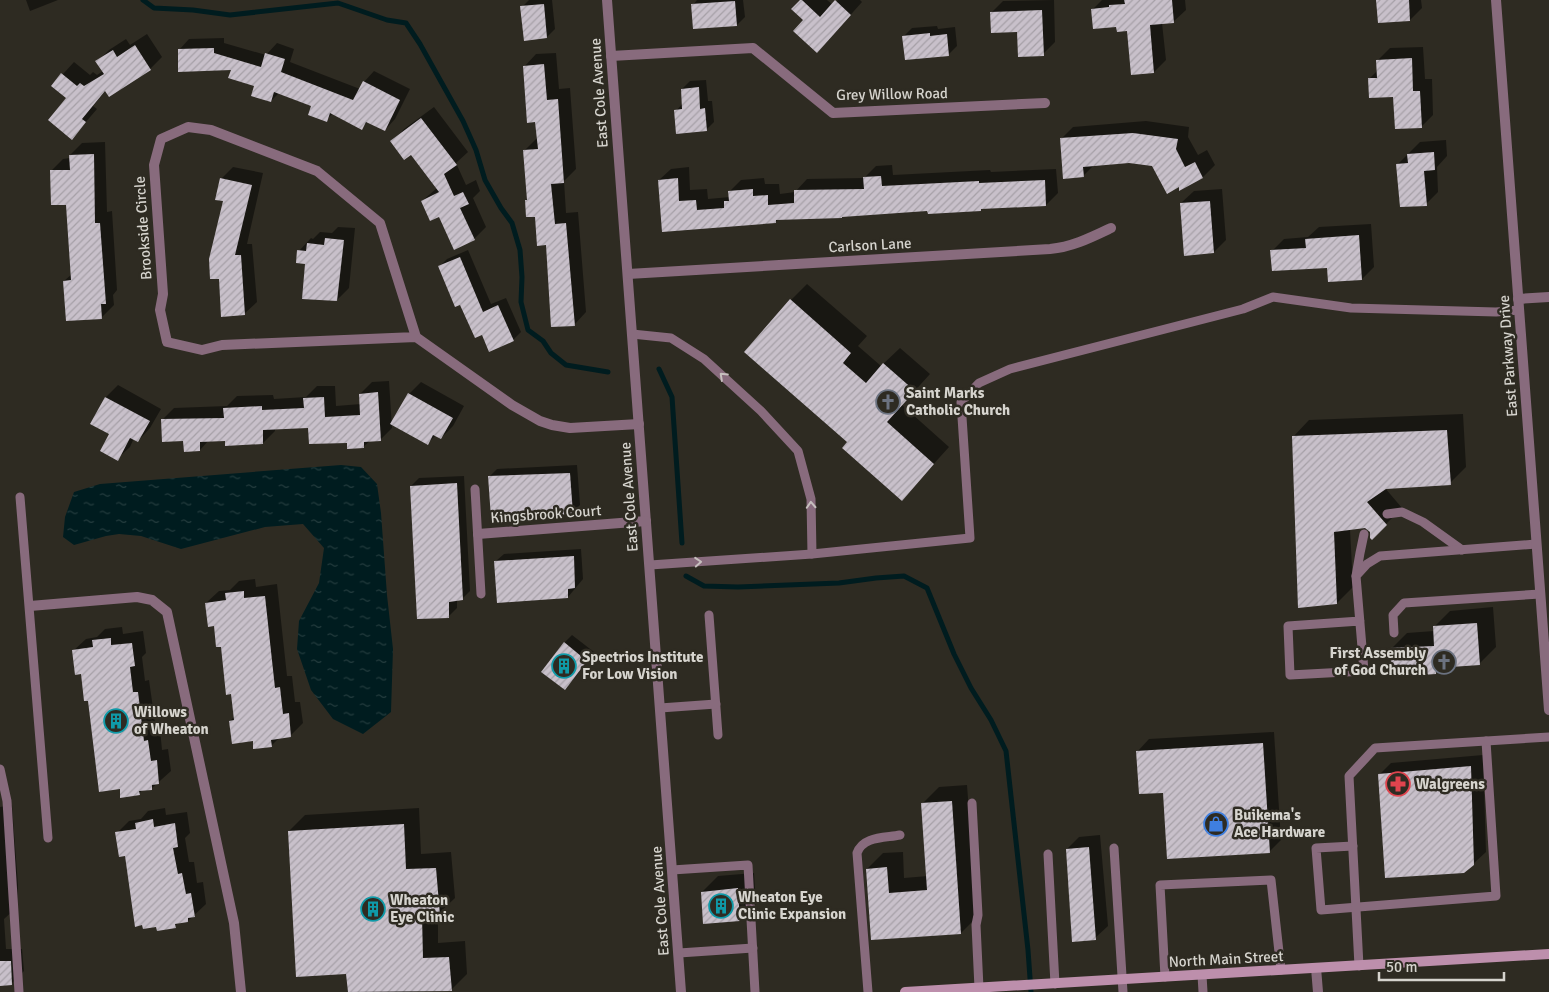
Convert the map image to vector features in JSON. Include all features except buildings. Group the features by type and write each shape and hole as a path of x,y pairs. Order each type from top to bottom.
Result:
{"street":[{"name":"East Cole Avenue","path":"607,0 682,992"},
{"name":"East Parkway Drive","path":"1496,0 1549,710"},
{"name":"Grey Willow Road","path":"612,56 753,48 833,113 1045,103"},
{"name":"Brookside Circle","path":"188,127 211,130 317,171 380,223 416,337 222,345 202,350 167,342 160,310 163,294 154,165 161,139 188,127"},
{"name":"Carlson Lane","path":"628,274 1065,248 1078,244 1111,228"},
{"path":"1518,299 1549,297"},
{"path":"416,337 512,406 552,426 570,428 639,424"},
{"name":"Kingsbrook Court","path":"478,534 646,521"},
{"path":"30,606 137,597 152,600 167,612 234,923 241,992"},
{"name":"North Main Street","path":"905,992 1549,954"},
{"path":"1316,968 1318,992"}],"lane":[{"path":"650,565 812,554 970,538 961,402 979,383 1010,369 1243,309 1273,297 1351,308 1496,312 1519,310"},
{"path":"632,334 671,338 704,358 761,411 798,451 811,499 812,554"},
{"path":"475,489 481,594"},
{"path":"20,497 48,838"},
{"path":"1387,514 1402,512 1423,522 1462,550"},
{"path":"1360,621 1288,626 1290,674 1364,671 1360,621 1356,576 1364,534"},
{"path":"1356,576 1368,564 1380,556 1536,544"},
{"path":"1394,633 1393,614 1404,602 1540,594"},
{"path":"709,615 718,735"},
{"path":"660,708 716,704"},
{"path":"1359,966 1349,776 1375,748 1549,737"},
{"path":"1353,846 1316,848 1321,910 1496,896 1486,741"},
{"path":"0,769 7,801 20,992"},
{"path":"972,803 978,915 976,925 979,988"},
{"path":"868,992 857,853 859,847 873,839 900,835"},
{"path":"1114,848 1123,992"},
{"path":"1048,854 1052,984"},
{"path":"672,870 748,865 755,992"},
{"path":"1166,977 1160,885 1271,880 1281,970"},
{"path":"679,953 753,948"},
{"path":"1202,975 1204,992"}],"water":[{"path":"341,465 361,467 377,484 393,649 391,712 363,734 333,719 311,690 297,649 299,621 319,583 324,548 303,524 265,527 181,549 141,536 119,534 74,545 63,537 65,517 74,492 100,484"}],"waterway":[{"path":"143,0 154,8 193,10 230,15 338,3 387,20 406,23 420,44 463,121 476,150 485,180 512,223 520,250 521,302 528,330 543,341 551,353 566,365 608,372"},
{"path":"659,369 672,397 682,543"},
{"path":"686,576 704,586 738,587 839,583 904,576 927,588 954,654 1006,751 1031,992"}],"place":[{"name":"Saint Marks Catholic Church","path":"888,402"},
{"name":"First Assembly of God Church","path":"1444,662"},
{"name":"Spectrios Institute For Low Vision","path":"564,666"},
{"name":"Willows of Wheaton","path":"116,721"},
{"name":"Walgreens","path":"1398,784"},
{"name":"Buikema's Ace Hardware","path":"1216,824"},
{"name":"Wheaton Eye Clinic Expansion","path":"721,906"},
{"name":"Wheaton Eye Clinic","path":"373,909"}]}
